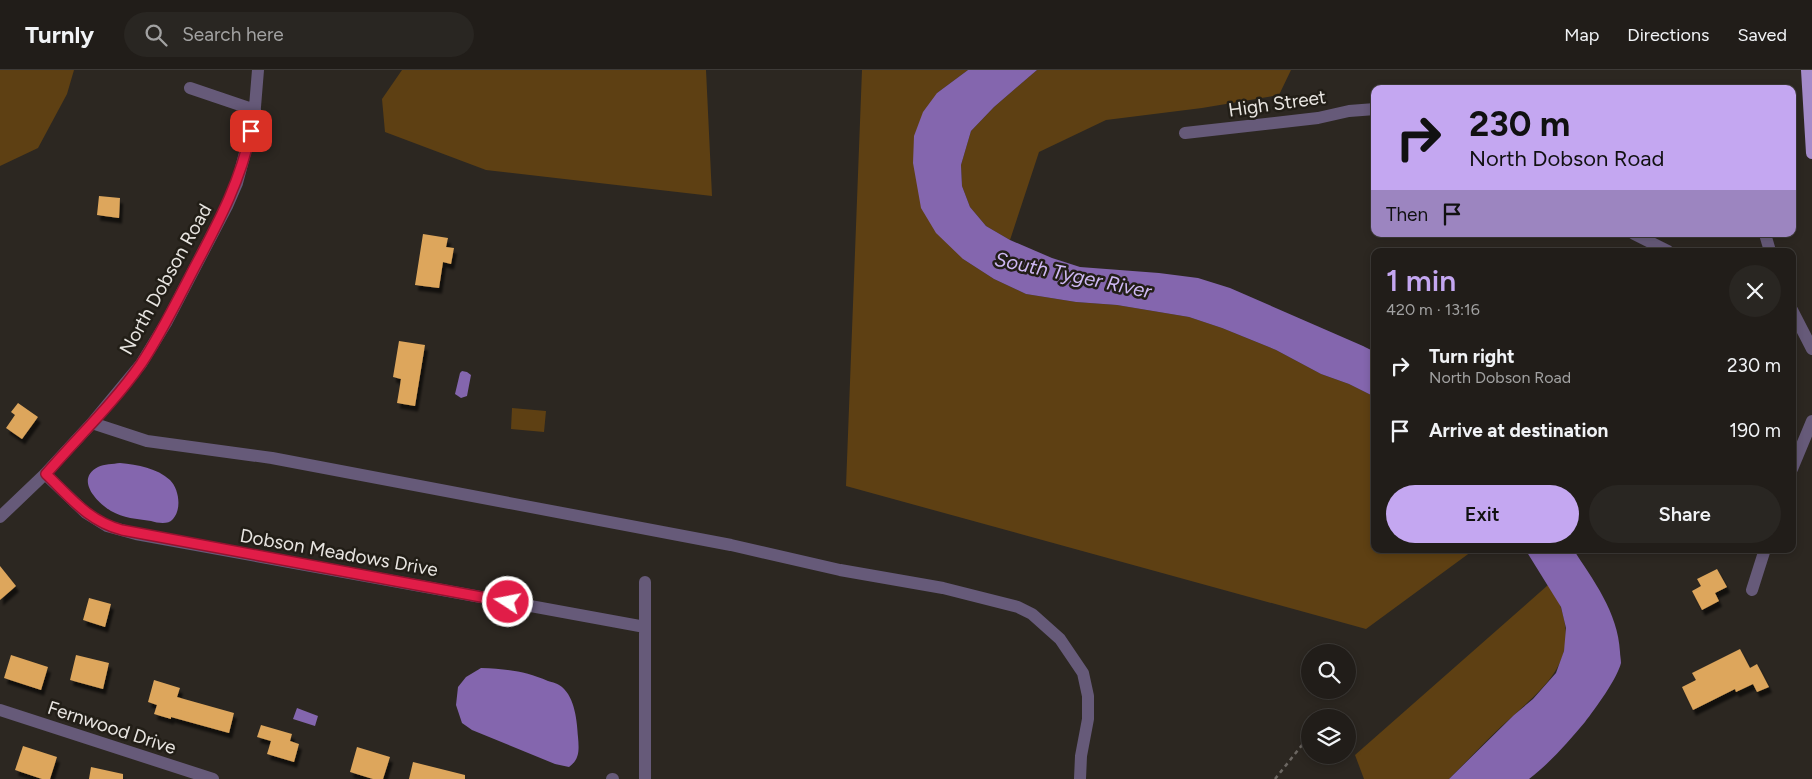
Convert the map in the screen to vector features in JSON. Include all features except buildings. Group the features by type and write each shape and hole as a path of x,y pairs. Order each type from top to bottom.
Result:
{"main road":[{"path":"1807,70 1812,153"}],"street":[{"name":"North Dobson Road","path":"0,517 46,474 92,423 141,364 166,323 237,183 249,142 255,110 258,70"},
{"path":"190,88 255,110"},
{"name":"High Street","path":"1185,133 1309,119 1349,111 1371,109"},
{"path":"1640,237 1662,248"},
{"path":"1796,317 1812,349"},
{"path":"1796,459 1812,421"},
{"path":"92,423 147,441 272,458 703,539 840,570 943,588 1018,607 1032,614 1060,639 1083,673 1088,696 1088,719 1081,756 1080,779"},
{"name":"Dobson Meadows Drive","path":"46,474 86,513 107,526 136,534 645,627"},
{"path":"1752,590 1764,553"},
{"path":"644,779 645,582"},
{"name":"Fernwood Drive","path":"0,710 213,779"}],"path":[{"path":"1276,779 1301,747"}],"shaded area":[{"path":"0,70 74,70 67,94 38,148 0,166"},
{"path":"402,70 706,70 712,196 486,170 385,132 382,99"},
{"path":"862,70 968,70 937,93 963,259 994,279 1026,294 1076,302 1117,305 1189,317 1222,328 1276,350 1321,374 1349,384 1371,395 1371,553 1470,553 1366,629 846,486"},
{"path":"1037,70 1291,70 1279,95 1202,108 1106,120 1039,152 1010,240 986,226 970,207 962,186 961,165 971,131 994,107"},
{"path":"512,408 546,411 544,432 511,429"},
{"path":"1548,585 1561,608 1565,626 1566,642 1563,656 1557,669 1538,692 1449,779 1364,779 1356,754"}],"water":[{"name":"South Tyger River","path":"968,70 1037,70 994,107 971,131 961,165 962,186 970,207 986,226 1010,240 1052,258 1080,267 1198,278 1230,288 1363,346 1371,350 1371,395 1349,384 1321,374 1276,350 1189,317 1117,305 1076,302 1026,294 994,279 963,259 936,233 921,208 913,163 914,136 923,112 937,93"},
{"path":"462,371 471,375 467,396 461,398 455,394"},
{"path":"120,463 153,470 170,480 176,488 178,499 178,510 171,521 163,523 130,518 111,511 99,502 88,484 91,472 98,467"},
{"path":"1527,553 1576,553 1610,610 1618,637 1621,663 1619,670 1600,702 1565,745 1529,779 1449,779 1514,715 1533,699 1556,673 1564,651 1566,628 1561,607"},
{"path":"481,668 523,673 562,687 573,703 577,724 578,750 573,764 569,767 555,764 472,730 462,723 456,705 458,687 466,677"},
{"path":"297,708 318,716 315,726 293,719"}],"route":[{"path":"251,131 237,183 166,323 141,364 130,378 46,474 86,513 107,526 136,534 508,602"}]}
